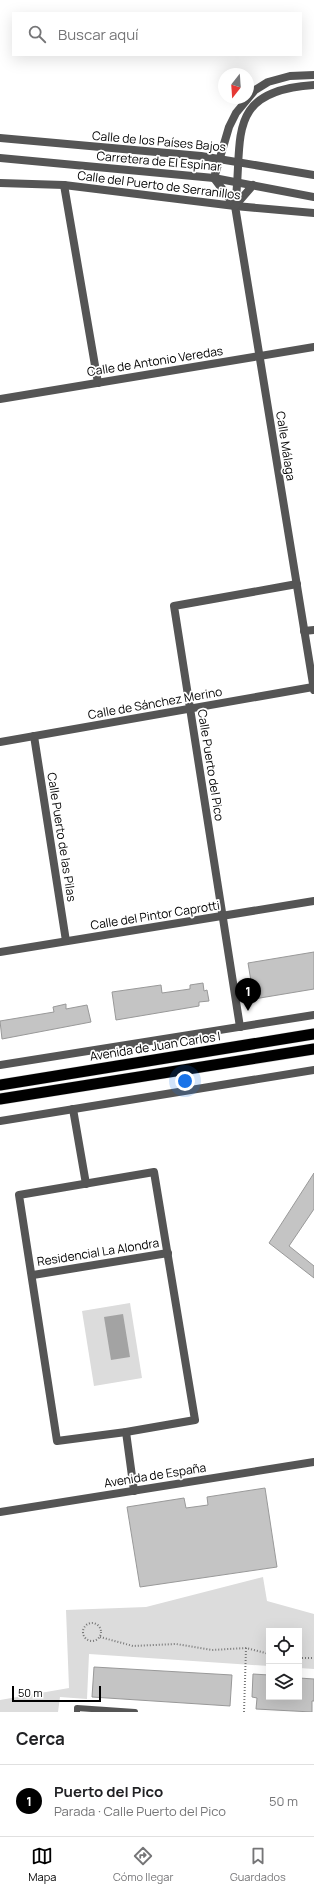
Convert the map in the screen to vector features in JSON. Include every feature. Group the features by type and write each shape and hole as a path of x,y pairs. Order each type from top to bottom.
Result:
{"highway":[{"name":"Avenida de Juan Carlos I","path":"0,1085 314,1034"},
{"path":"0,1099 314,1049"}],"street":[{"path":"214,178 229,127 236,113 255,90 268,82 290,76 314,74"},
{"name":"Calle Málaga","path":"314,85 291,86 266,95 249,111 241,126 237,161 235,206 314,689"},
{"name":"Calle de los Países Bajos","path":"0,138 219,158 314,176"},
{"name":"Carretera de El Espinar","path":"0,158 214,178 314,197"},
{"name":"Calle Málaga","path":"214,178 235,206"},
{"name":"Calle del Puerto de Serranillos","path":"0,183 64,186 235,206 314,213"},
{"path":"235,206 253,185"},
{"path":"64,186 98,383"},
{"name":"Calle de Antonio Veredas","path":"0,399 314,347"},
{"name":"Calle Puerto del Pico","path":"240,1027 174,606 296,584"},
{"path":"304,631 314,630"},
{"name":"Calle de Sánchez Merino","path":"0,742 190,708 314,689"},
{"name":"Calle Puerto de las Pilas","path":"34,736 66,941"},
{"name":"Calle del Pintor Caprotti","path":"0,952 314,901"},
{"name":"Avenida de Juan Carlos I","path":"0,1065 314,1015"},
{"path":"0,1121 314,1070"},
{"path":"73,1109 86,1184"},
{"path":"154,1172 168,1253 195,1420 126,1432 57,1441 33,1275 19,1195 154,1172"},
{"name":"Residencial La Alondra","path":"33,1275 168,1253"},
{"path":"126,1432 134,1491"},
{"name":"Avenida de España","path":"0,1512 314,1462"}],"lane":[{"path":"77,1712 77,1708 135,1712"}],"path":[{"path":"100,1637 101,1631 96,1624 90,1624 84,1630 84,1635 90,1641 96,1640 100,1637 133,1646 176,1644 220,1651 246,1648 266,1653"},
{"path":"244,1712 246,1648"},
{"path":"302,1658 314,1658"}],"shaded area":[{"path":"130,1303 142,1378 94,1386 82,1311"},
{"path":"123,1314 130,1357 111,1360 104,1317"},
{"path":"263,1577 267,1601 314,1614 314,1669 302,1668 302,1628 266,1628 266,1666 89,1654 87,1699 60,1697 58,1712 0,1712 0,1700 69,1688 66,1610 146,1607"}],"building":[{"path":"314,952 314,989 254,999 248,963"},
{"path":"203,983 204,991 207,990 209,1001 199,1002 199,1006 116,1020 112,992 161,985 162,993 190,989 190,985"},
{"path":"66,1004 66,1009 87,1005 91,1022 2,1039 0,1021 54,1012 53,1007"},
{"path":"314,1173 314,1209 289,1246 314,1266 314,1278 269,1243"},
{"path":"265,1488 277,1567 140,1587 127,1507 184,1498 186,1508 208,1505 207,1497"},
{"path":"94,1667 232,1675 230,1706 92,1697"},
{"path":"253,1674 266,1675 266,1700 302,1700 302,1678 314,1679 314,1701 312,1701 312,1712 256,1709 257,1698 252,1697"}],"place":[{"name":"Puerto del Pico","path":"248,1011"}]}
